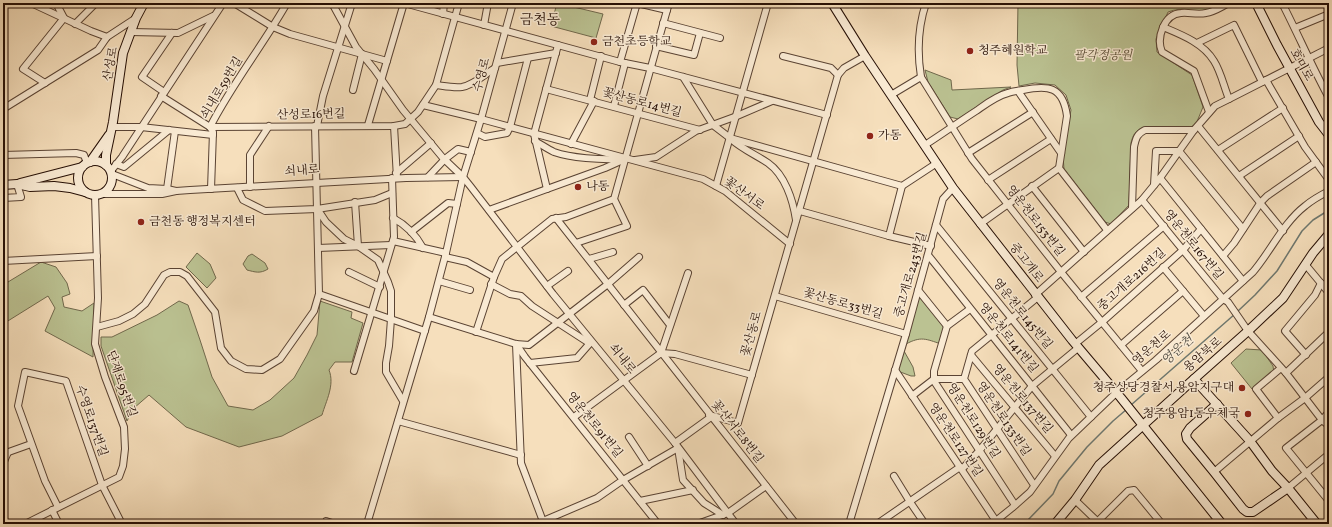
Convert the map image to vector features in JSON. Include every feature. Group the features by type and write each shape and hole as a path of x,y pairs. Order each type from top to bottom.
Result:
{"street":[{"path":"3,8 6,3"},
{"path":"31,3 75,24 107,37"},
{"path":"56,3 64,18"},
{"name":"산성로","path":"110,170 106,155 123,53 136,18 144,3"},
{"path":"17,184 30,187 54,186 70,188 97,195 104,192 111,184 110,170 116,164 223,3"},
{"path":"234,3 273,28 387,61"},
{"name":"쇠내로59번길","path":"211,189 214,132 210,127 218,112 273,28 287,3"},
{"path":"332,3 356,47 410,118 445,159 463,177"},
{"path":"96,327 119,321 133,314 145,304 164,275 170,272 180,272 187,276 215,312 221,348 231,361 246,369 262,370 280,359 314,311 319,294 316,126 352,3"},
{"path":"368,126 404,3 622,62 827,115"},
{"path":"443,14 444,3"},
{"name":"산성로16번길","path":"210,127 394,126 405,124 418,112 436,85 460,3"},
{"path":"484,25 488,3"},
{"name":"수영로","path":"367,524 429,317 446,255 463,177 477,133 513,3"},
{"path":"614,106 622,62 637,3 667,10"},
{"path":"576,243 627,226 614,199 669,3"},
{"path":"716,186 768,3"},
{"name":"중고개로","path":"832,3 865,56 953,188 1076,346 1119,395 1222,524"},
{"path":"891,95 922,77 918,47 926,3"},
{"path":"1209,112 1194,71 1162,52 1159,46 1160,38 1163,27 1169,17 1182,12 1197,14 1206,13 1216,10 1229,3"},
{"name":"호미로","path":"1256,3 1276,45 1318,122 1329,135"},
{"path":"1282,3 1308,58 1326,86 1329,98"},
{"path":"75,24 94,4"},
{"path":"1295,28 1329,14"},
{"path":"131,32 178,33 214,16"},
{"path":"45,83 23,69 64,18"},
{"path":"3,109 98,50 107,37 136,18"},
{"path":"663,23 720,38"},
{"path":"1197,43 1234,25 1264,81 1329,180"},
{"path":"1163,27 1197,43 1214,61 1229,98"},
{"path":"656,46 694,55 700,32"},
{"path":"172,33 142,77 163,94 210,127"},
{"path":"547,189 534,134 558,45"},
{"name":"영운천로133번길","path":"1034,485 964,379 972,351 1037,296 1061,272 1142,200 1160,178 1178,151 1215,106 1329,48"},
{"path":"436,85 450,87 463,86 473,82 496,65 556,53"},
{"path":"353,90 362,54"},
{"path":"571,144 592,100 601,56"},
{"path":"783,56 831,68 838,75 844,68 865,56"},
{"path":"477,133 485,137 507,133 510,127 528,58"},
{"name":"꽃산동로","path":"710,416 738,423 838,75"},
{"path":"683,77 713,125 730,138 902,186"},
{"name":"영운천로153번길","path":"922,77 968,153 988,180 1142,371"},
{"path":"925,145 994,99 1008,93 1041,87 1051,88 1061,97 1066,107 1067,116 1058,168 980,224"},
{"name":"꽃산동로14번길","path":"546,89 592,100 700,130"},
{"path":"1018,91 1061,153"},
{"path":"700,130 772,101"},
{"name":"꽃산서로","path":"423,105 481,119 703,179 738,200 790,244"},
{"path":"1218,150 1283,108"},
{"path":"968,153 1033,112"},
{"path":"250,187 250,155 269,126"},
{"path":"354,371 394,237 392,194 395,176 394,126"},
{"path":"86,192 82,189 78,181 78,176 111,130 141,127 213,135"},
{"path":"1132,208 1134,147 1138,133 1145,130 1196,128 1218,150 1284,230"},
{"name":"꽃산서로","path":"632,161 656,157 700,130"},
{"path":"116,164 124,167 172,131"},
{"path":"167,189 172,131"},
{"path":"1239,176 1299,136"},
{"name":"꽃산동로","path":"730,138 740,147 769,164 777,172 784,182 790,196 794,208 796,223"},
{"path":"988,180 1051,139"},
{"path":"535,141 554,152 610,160 625,159"},
{"path":"395,176 431,143"},
{"path":"428,177 445,159 458,149 471,152"},
{"path":"1154,185 1156,151 1178,151 1243,229"},
{"path":"3,155 76,153 84,155 86,164"},
{"path":"489,210 605,168 625,159"},
{"path":"3,185 17,184 86,164 100,162 110,170 148,188 176,191"},
{"path":"1223,256 1234,243 1261,202 1267,196 1316,162"},
{"path":"889,236 902,186 937,163"},
{"path":"1058,168 1108,230"},
{"name":"쇠내로","path":"97,195 162,194 176,191 395,176 463,177 570,314 590,342 624,380 677,446 725,514 736,524"},
{"path":"1160,178 1243,281"},
{"path":"3,198 21,197 17,184"},
{"path":"1032,186 1084,252"},
{"path":"237,188 243,200 265,211 317,209 375,200 392,194"},
{"name":"중고개로243번길","path":"849,524 906,334 943,199 953,188"},
{"name":"영운천로","path":"994,523 1030,492 1071,435 1091,416 1119,395 1142,371 1204,316 1225,301 1261,263 1292,218 1305,206 1329,191"},
{"name":"단재로95번길","path":"25,524 119,476 123,466 125,449 124,426 105,377 95,344 98,298 97,195"},
{"path":"476,332 491,284 502,259 552,219 566,217 614,199"},
{"name":"영운천로167번길","path":"1142,200 1248,331 1283,371 1322,420 1329,426"},
{"path":"355,202 358,246"},
{"path":"411,232 448,203 457,204"},
{"path":"317,209 326,222 344,239 358,246 378,260 384,272 391,291 391,319 386,372 403,401"},
{"path":"800,211 931,246"},
{"path":"393,218 402,223 418,239 423,248"},
{"name":"꽃산서로8번길","path":"556,218 796,524"},
{"name":"영운천로145번길","path":"936,225 1091,416"},
{"path":"1081,297 1164,226"},
{"name":"중고개로216번길","path":"877,524 961,468 980,451 1032,386 1183,250 1201,229"},
{"name":"용암북로","path":"1055,524 1075,500 1099,464 1143,426 1283,298 1305,264 1329,234"},
{"path":"318,248 392,243 423,248 467,262 494,277"},
{"path":"589,259 613,252"},
{"name":"영운천로141번길","path":"928,255 1071,435"},
{"path":"3,260 97,256"},
{"path":"429,317 516,344 529,345 608,284 639,257"},
{"path":"1305,264 1329,293"},
{"path":"1163,267 1204,316"},
{"path":"547,286 568,271"},
{"path":"349,272 380,287"},
{"path":"574,417 661,353 688,273"},
{"path":"439,280 470,290"},
{"path":"1306,355 1285,330 1315,295 1321,283"},
{"path":"491,284 510,294 521,296 532,306 590,342 577,358 530,362"},
{"path":"624,305 643,290 670,325"},
{"path":"918,290 947,326 970,309"},
{"path":"1121,345 1183,292"},
{"path":"319,294 425,330"},
{"name":"꽃산동로33번길","path":"775,296 906,334"},
{"name":"영운천로129번길","path":"947,326 934,371 934,381 1015,505"},
{"path":"1278,418 1256,389 1306,355 1329,332"},
{"path":"516,344 521,463 543,523 597,498 623,480 648,466 677,446 710,416"},
{"name":"영운천로91번길","path":"516,344 658,524"},
{"path":"661,353 675,354 752,375"},
{"name":"영운천로137번길","path":"971,355 1055,456"},
{"name":"영운천로127번길","path":"895,370 961,468 994,523"},
{"name":"수영로137번길","path":"58,507 45,481 18,406 25,372 66,380 102,485"},
{"path":"1214,472 1329,377"},
{"path":"912,396 934,379 964,379"},
{"path":"1194,379 1250,441 1272,471 1288,488 1316,524"},
{"path":"1217,404 1190,428 1186,434 1187,439 1247,512 1253,512 1288,488 1329,454"},
{"path":"1329,412 1322,420 1286,448 1329,501"},
{"path":"398,421 521,455"},
{"path":"629,437 648,466"},
{"path":"3,464 5,453 31,444"},
{"path":"677,446 682,480 704,503 725,514"},
{"path":"894,476 925,524"},
{"path":"102,485 122,524"},
{"path":"697,524 725,514 766,486"},
{"path":"1323,494 1329,489"},
{"path":"640,501 693,490"},
{"path":"1075,500 1097,523 1128,491 1134,490 1162,524"},
{"path":"52,510 59,524"},
{"path":"326,521 335,524"}],"green space":[{"path":"557,3 603,14 596,38 551,26"},
{"name":"팔각정공원","path":"1018,3 1221,3 1206,11 1178,9 1168,12 1156,39 1157,52 1192,75 1203,107 1196,124 1191,127 1143,127 1138,130 1131,143 1129,205 1111,224 1105,222 1064,169 1063,156 1071,110 1066,95 1055,85 1035,83 1019,86 1017,65"},
{"path":"925,70 951,80 952,90 1011,87 1003,90 958,119 950,117 928,82"},
{"path":"197,253 210,264 216,278 207,288 186,267"},
{"path":"252,254 265,263 268,269 260,272 247,270 243,264 248,256"},
{"path":"41,262 56,267 67,283 70,294 62,297 64,307 82,311 94,303 93,357 45,331 55,308 48,296 3,324 3,285"},
{"path":"919,291 946,326 941,344 920,339 906,344 904,351 913,367 915,376 911,376 895,370"},
{"path":"179,301 188,305 212,377 228,406 253,410 270,400 294,378 317,335 320,301 352,312 351,318 363,323 352,362 335,362 329,370 331,381 328,399 322,415 282,436 239,447 186,427 149,395 134,408 127,421 101,346 101,337 112,337 157,315"},
{"path":"1246,349 1262,350 1273,366 1274,373 1252,389 1231,363"}],"waterway":[{"name":"영운천","path":"1238,311 1277,271 1302,231 1313,220 1329,210"},
{"name":"영운천","path":"1131,405 1235,314"},
{"name":"영운천","path":"1022,524 1027,521 1053,494 1059,481 1087,447 1127,409"}],"place":[{"name":"금천초등학교","path":"594,42"},
{"name":"청주혜원학교","path":"970,51"},
{"name":"가동","path":"870,136"},
{"name":"나동","path":"578,187"},
{"name":"금천동 행정복지센터","path":"141,222"},
{"name":"청주상당경찰서 용암지구대","path":"1242,388"},
{"name":"청주용암1동우체국","path":"1248,414"}],"district":[{"name":"금천동","path":"540,20"}]}
